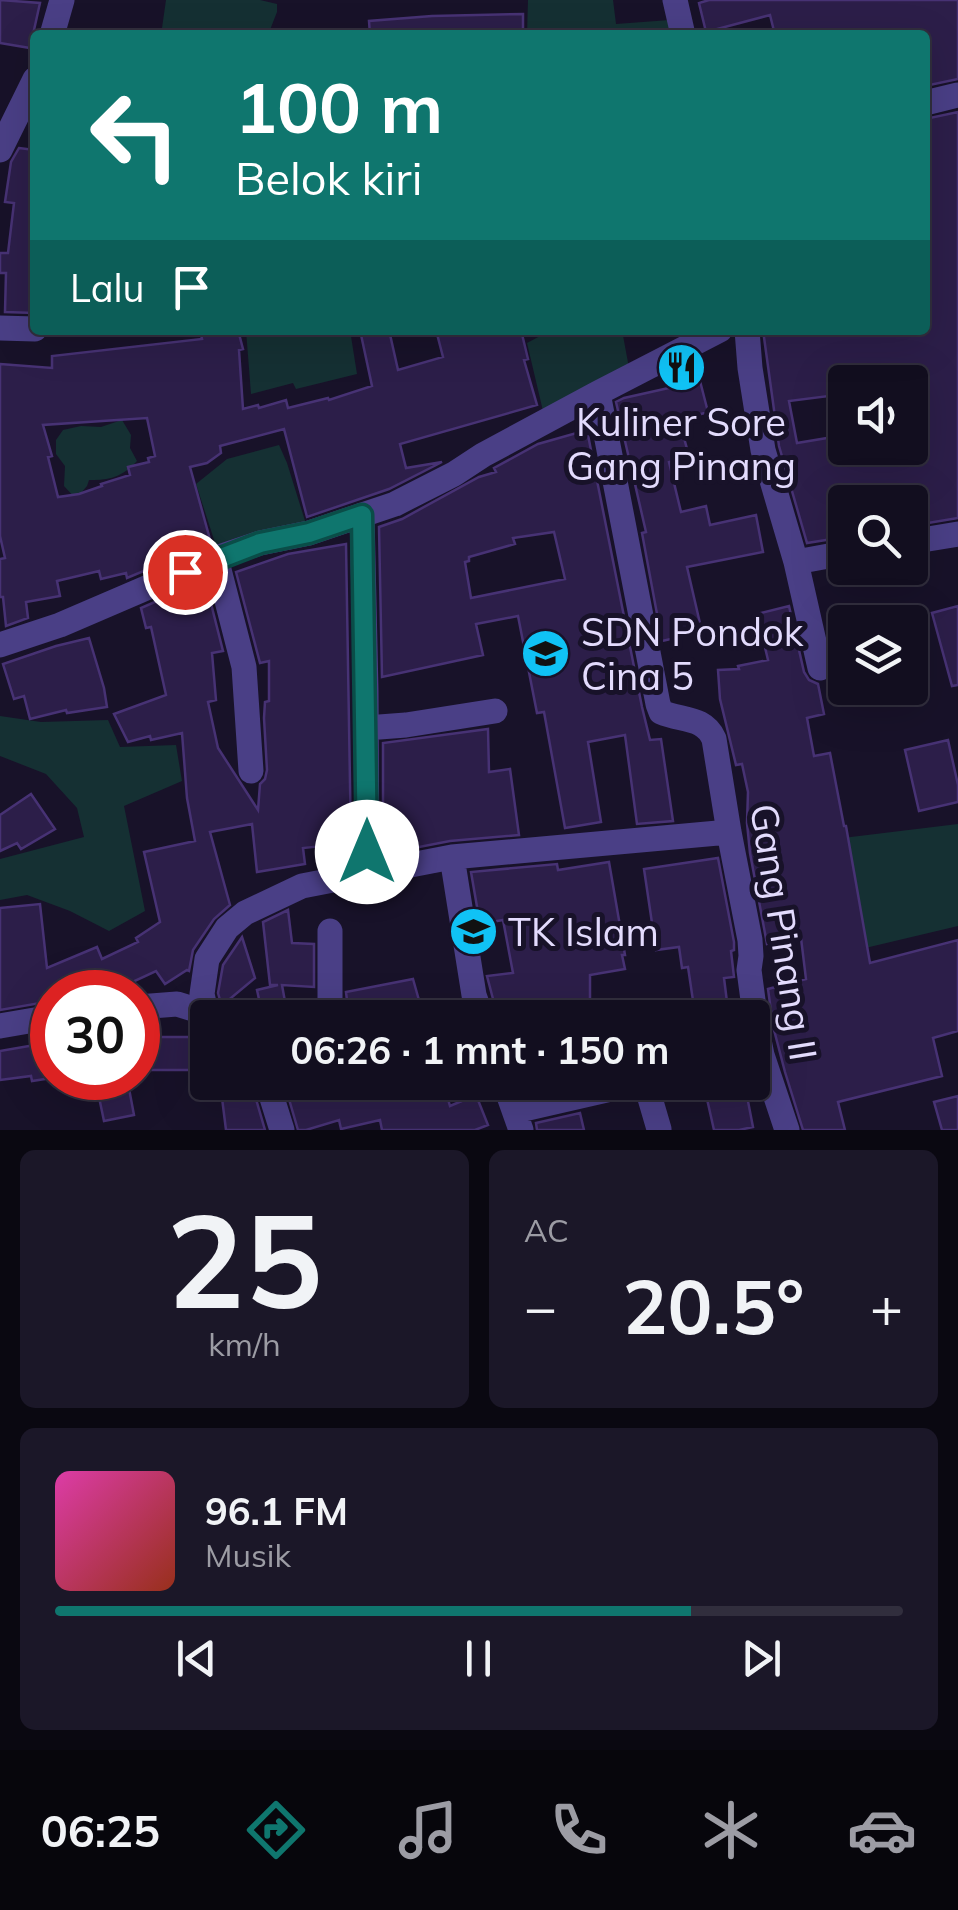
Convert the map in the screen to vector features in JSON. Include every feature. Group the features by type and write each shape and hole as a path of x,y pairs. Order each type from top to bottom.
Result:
{"street":[{"path":"53,30 62,0"},
{"path":"675,0 682,30"},
{"path":"3,137 30,88"},
{"path":"930,102 958,95"},
{"path":"3,137 30,135"},
{"path":"0,328 30,329"},
{"path":"0,645 60,625 216,558 395,504 710,335"},
{"path":"747,335 764,450 796,562 820,668"},
{"name":"Gang Pinang II","path":"598,393 658,704 662,712 703,723 710,729 717,754 750,940 749,970 757,1030 787,1130"},
{"path":"362,515 367,874"},
{"path":"928,539 958,534"},
{"path":"796,562 828,557"},
{"path":"216,558 244,667 251,771"},
{"path":"366,728 495,711"},
{"path":"205,1000 202,994 207,959 227,928 245,913 302,886 452,857 729,832"},
{"path":"452,857 475,1000"},
{"path":"330,931 330,1000"},
{"path":"160,1005 190,1008"},
{"path":"0,1026 30,1021"},
{"path":"518,1121 636,1083 646,1088 659,1129"},
{"path":"273,1100 282,1130"}],"green space":[{"path":"166,0 260,0 277,4 270,30 162,30"},
{"path":"528,0 613,0 616,24 670,20 671,30 527,30"},
{"path":"246,335 351,335 357,374 296,389 293,383 251,394"},
{"path":"542,335 623,335 629,368 543,411 527,343"},
{"path":"122,420 131,435 130,448 137,461 116,477 89,480 76,499 64,486 65,466 56,454 56,440 63,430 101,427"},
{"path":"279,445 306,524 218,552 196,484 227,459"},
{"path":"0,716 41,722 108,720 120,747 176,745 182,781 124,806 145,911 109,931 27,895 0,900 0,859 84,837 77,808 46,774 0,756"},
{"path":"958,824 958,926 840,954 818,841"}],"building":[{"path":"0,0 40,3 34,30 30,30 30,48 0,43"},
{"path":"958,0 958,79 930,85 930,30 774,30 770,15 706,30 699,3"},
{"path":"523,14 523,30 370,30 369,21"},
{"path":"958,112 958,518 928,523 928,485 828,485 828,540 807,543 779,446 764,335 930,335 930,118"},
{"path":"19,148 30,149 30,313 5,312 6,273 0,273 0,253 8,253 14,203 5,202 11,162"},
{"path":"201,335 239,335 243,409 286,400 288,408 372,386 361,335 390,335 398,370 443,357 437,335 522,335 528,359 524,360 537,405 400,444 406,468 442,462 389,489 307,517 284,429 220,446 221,453 207,463 190,467 211,543 127,578 126,573 101,579 99,571 57,581 60,596 26,602 28,618 6,626 0,597 0,559 5,558 0,536 0,364 52,368 52,356 202,339","holes":["147,418 155,456 148,458 149,462 128,467 130,475 79,494 58,497 43,425"]},
{"path":"700,381 708,412 679,420 689,456 669,462 681,512 706,506 710,525 756,515 763,552 687,567 702,632 662,641 642,533 646,532 616,402"},
{"path":"587,430 642,707 650,740 661,739 673,821 637,824 625,735 588,742 601,822 565,828 544,712 537,713 518,616 476,624 483,655 382,677 379,527 496,472 494,468 538,444","holes":["554,532 565,579 471,598 465,562 469,557 515,544 513,538"]},
{"path":"346,544 351,843 303,848 305,864 257,872 252,824 210,832 230,905 214,919 193,950 189,971 165,984 160,970 30,970 30,1005 0,1010 0,908 40,904 47,968 97,947 102,959 138,942 136,938 160,922 144,852 195,841 182,733 128,742 114,714 166,695 151,627 146,628 141,608 205,580 223,651 212,653 216,700 208,702 218,748 258,810 260,784 267,770 264,718 265,702 269,701 269,661 260,663 236,572 288,554"},
{"path":"789,606 804,672 818,684 824,714 807,718 814,756 830,753 870,963 958,940 958,1031 933,1038 942,1076 838,1102 845,1130 803,1130 773,1026 768,989 806,979 801,938 767,944 750,853 748,792 742,764 736,765 720,699 718,670 739,669 738,666 768,660 757,614"},
{"path":"958,606 958,685 952,686 932,613"},
{"path":"89,638 107,707 67,713 66,710 30,719 24,696 14,699 3,664"},
{"path":"488,729 489,772 510,769 519,835 450,841 383,854 383,743"},
{"path":"948,740 958,802 919,811 905,750"},
{"path":"31,794 55,829 21,849 17,843 0,851 0,815"},
{"path":"718,858 734,942 734,977 724,978 727,1000 693,1000 688,967 682,968 679,947 656,950 644,869"},
{"path":"609,862 625,969 590,975 590,1000 493,1000 487,976 513,973 503,920 480,924 471,872 557,864 558,870"},
{"path":"288,910 292,943 314,944 314,987 282,985 285,1000 259,1000 257,990 278,985 270,985 263,922"},
{"path":"242,937 255,978 229,1000 220,1000 218,993 223,965"},
{"path":"413,979 419,1000 347,1000 346,992"},
{"path":"160,1037 190,1037 190,1070 160,1070"},
{"path":"30,1046 30,1076 0,1080 0,1051"},
{"path":"958,1096 958,1130 942,1130 934,1102"},
{"path":"100,1100 131,1100 134,1115 104,1121"},
{"path":"222,1100 256,1100 265,1130 226,1130"},
{"path":"289,1100 448,1100 450,1106 478,1100 488,1125 475,1130 382,1130 380,1120 341,1129 339,1120 298,1130"},
{"path":"707,1100 748,1100 753,1127 714,1130"},
{"path":"580,1113 584,1130 537,1130 536,1123"}],"place":[{"name":"Kuliner Sore Gang Pinang","path":"681,368"},
{"name":"SDN Pondok Cina 5","path":"546,654"},
{"name":"TK Islam","path":"473,932"}],"route":[{"path":"185,572 260,543 309,533 362,515 367,852"}]}
